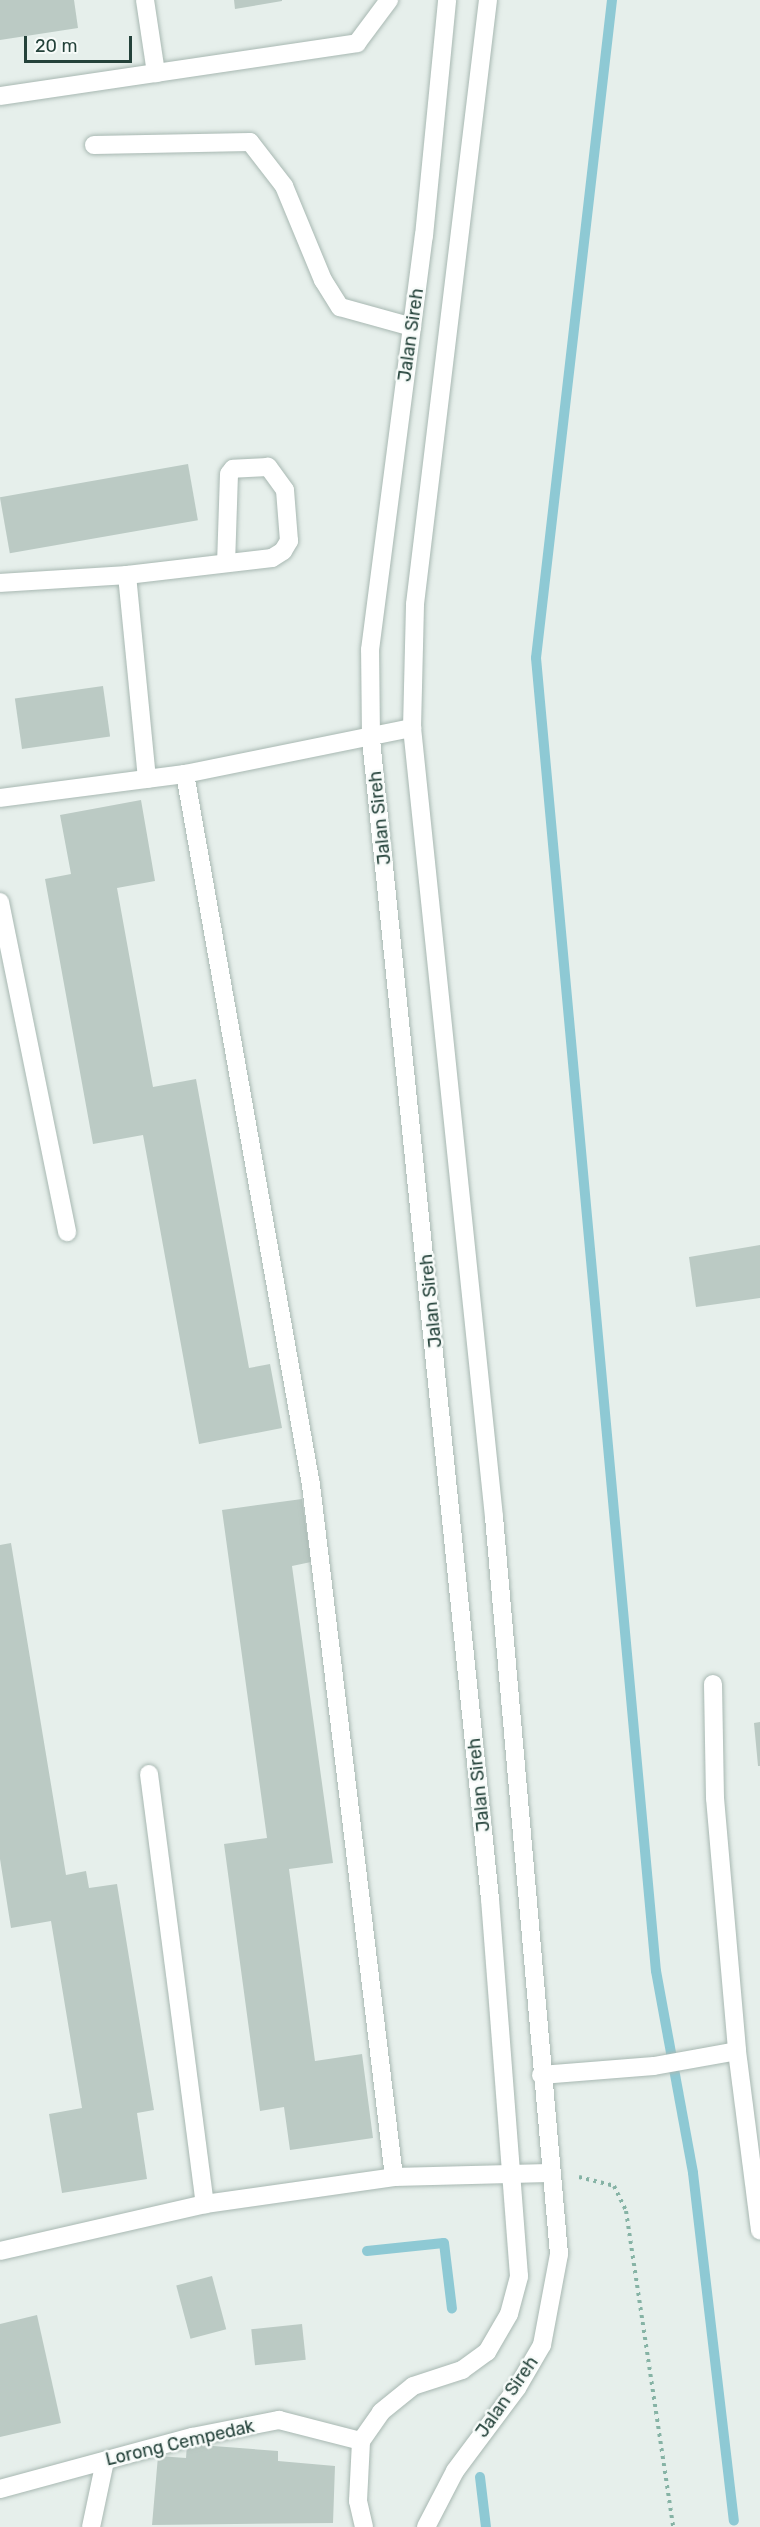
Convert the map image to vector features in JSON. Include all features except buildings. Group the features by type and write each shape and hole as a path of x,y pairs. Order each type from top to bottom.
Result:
{"street":[{"path":"145,0 156,73"},
{"path":"0,96 357,44 388,0"},
{"name":"Jalan Sireh","path":"361,2440 381,2412 413,2386 462,2370 488,2352 509,2314 519,2276 489,1887 371,739 370,650 412,327 447,0"},
{"name":"Jalan Sireh","path":"426,2527 455,2471 518,2388 542,2345 559,2254 549,2173 494,1516 412,728 416,604 488,0"},
{"path":"94,145 250,142 284,186 323,280 340,307 412,327"},
{"path":"0,583 127,575 272,558 289,541 285,490 268,467 233,469 230,474 226,563"},
{"path":"127,575 147,779"},
{"path":"0,798 185,774 371,739 412,728"},
{"path":"185,774 311,1485 394,2177"},
{"path":"0,902 67,1232"},
{"path":"713,1684 716,1798 736,2051 760,2231"},
{"path":"149,1774 205,2204"},
{"path":"541,2075 654,2066 736,2051"},
{"path":"0,2251 205,2204 394,2177 510,2176 549,2173"},
{"name":"Lorong Cempedak","path":"0,2489 105,2461 279,2420 361,2440"},
{"path":"361,2440 358,2501 364,2527"},
{"path":"91,2527 105,2461"}],"path":[{"path":"549,2173 614,2186 626,2211 673,2527"}],"waterway":[{"path":"612,0 536,658 656,1971 693,2173 734,2521"},
{"path":"367,2251 444,2243 452,2309"},
{"path":"480,2477 486,2527"}]}
